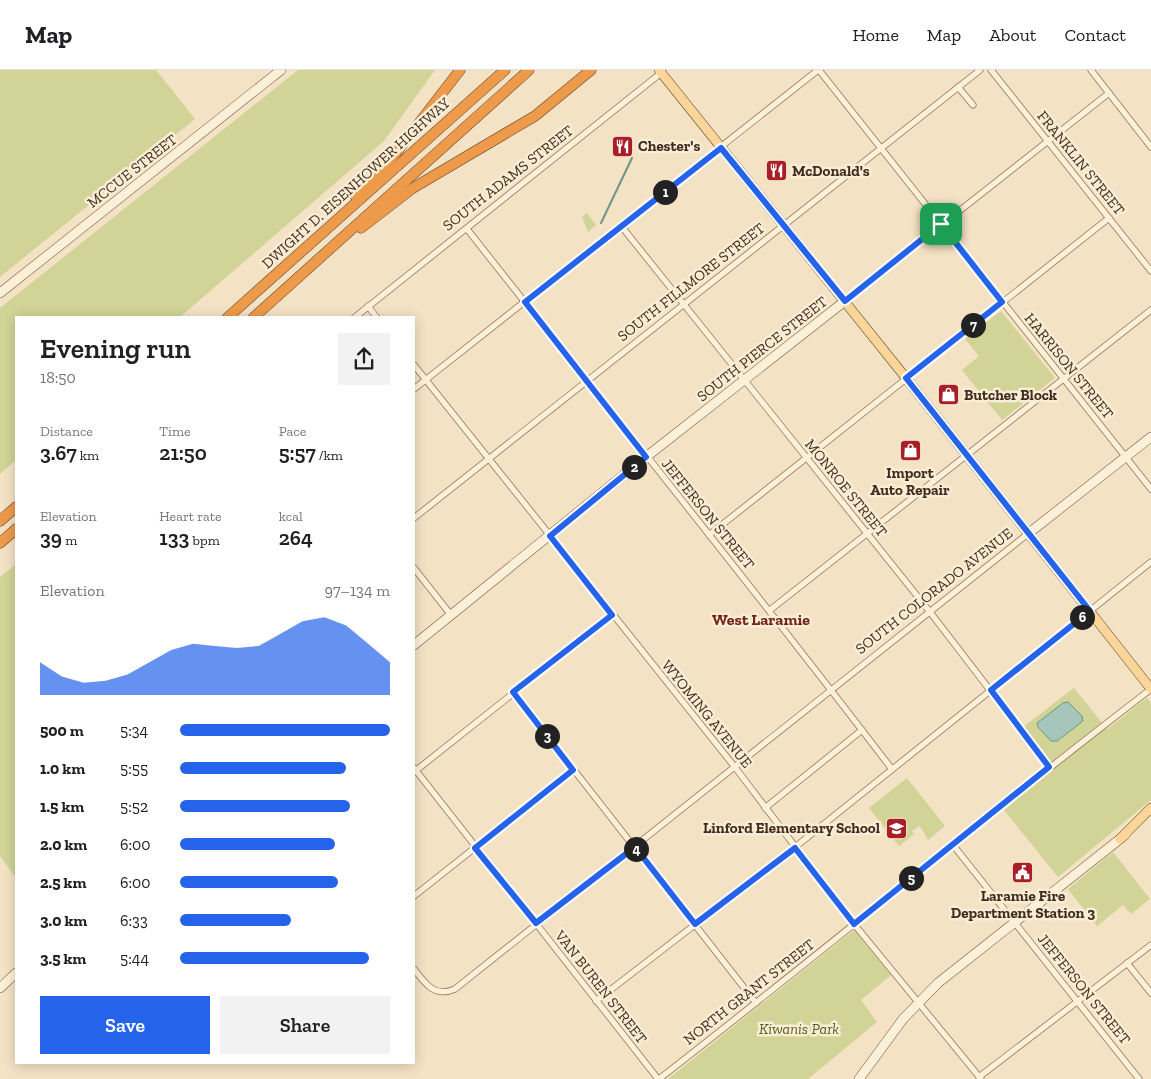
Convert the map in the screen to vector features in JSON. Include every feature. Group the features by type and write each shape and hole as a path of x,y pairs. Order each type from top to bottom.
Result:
{"highway":[{"path":"258,289 373,178 396,153 460,70"},
{"name":"DWIGHT D. EISENHOWER HIGHWAY","path":"229,316 505,70"},
{"name":"DWIGHT D. EISENHOWER HIGHWAY","path":"254,316 529,70"},
{"path":"292,282 413,188 535,116 591,70"},
{"path":"0,521 15,508"},
{"path":"0,543 15,530"}],"main road":[{"name":"MCCUE STREET","path":"0,293 281,70"},
{"path":"661,71 1151,689"},
{"name":"SOUTH PIERCE STREET","path":"415,644 646,457 845,301"},
{"name":"SOUTH COLORADO AVENUE","path":"1029,533 1151,437"},
{"path":"1120,839 1151,808"},
{"path":"859,1079 890,1036 919,1002 1014,923 1151,815"},
{"path":"0,988 15,974"}],"street":[{"name":"HARRISON STREET","path":"819,70 1151,489"},
{"path":"415,388 819,70"},
{"name":"SOUTH FILLMORE STREET","path":"415,517 980,70"},
{"name":"FRANKLIN STREET","path":"991,70 1151,271"},
{"path":"1091,70 1151,147"},
{"name":"SOUTH ADAMS STREET","path":"356,316 467,229 661,71"},
{"path":"958,87 973,105"},
{"name":"SOUTH PIERCE STREET","path":"845,301 1109,93"},
{"path":"709,535 805,457 1109,218"},
{"name":"MONROE STREET","path":"622,227 930,612 1049,767"},
{"name":"JEFFERSON STREET","path":"467,229 586,382 770,610 891,768"},
{"path":"368,306 376,316"},
{"path":"770,610 1151,310"},
{"name":"WYOMING AVENUE","path":"415,366 734,766 854,924 980,1078"},
{"name":"SOUTH COLORADO AVENUE","path":"415,971 426,985 441,993 454,989 1029,533"},
{"path":"596,1000 795,848 891,768 1151,562"},
{"path":"415,569 451,615"},
{"path":"415,770 612,615"},
{"name":"NORTH GRANT STREET","path":"658,1079 756,1003 1049,767 1151,689"},
{"path":"513,692 756,1003"},
{"path":"765,808 862,730"},
{"path":"415,895 573,770"},
{"name":"VAN BUREN STREET","path":"415,772 658,1079"},
{"name":"JEFFERSON STREET","path":"953,844 1014,923 1078,1000 1137,1078"},
{"path":"980,1078 1151,945"},
{"path":"1127,963 1151,993"}],"green space":[{"path":"0,70 156,70 195,119 0,277"},
{"path":"298,70 435,70 384,141 181,316 15,316 15,461 0,474 0,308"},
{"path":"587,213 596,225 588,232 582,217"},
{"path":"1001,311 1055,378 1002,420 962,370 979,356 965,339"},
{"path":"15,565 15,877 0,856 0,577"},
{"path":"1074,688 1107,729 1147,698 1151,703 1151,800 1058,877 1004,810 1054,767 1023,727"},
{"path":"907,778 945,826 928,840 920,826 912,831 914,834 899,846 869,808"},
{"path":"1113,852 1150,899 1131,914 1123,905 1097,926 1068,889"},
{"name":"Kiwanis Park","path":"854,930 891,975 861,1000 877,1022 808,1079 668,1079"}],"water":[{"path":"1068,702 1082,716 1083,721 1057,741 1051,741 1038,727 1037,723 1063,703"}],"waterway":[{"path":"601,223 632,158"}],"place":[{"name":"Chester's","path":"622,146"},
{"name":"McDonald's","path":"776,171"},
{"name":"Butcher Block","path":"948,395"},
{"name":"Import Auto Repair","path":"910,450"},
{"name":"Linford Elementary School","path":"896,828"},
{"name":"Laramie Fire Department Station 3","path":"1023,873"}],"district":[{"name":"West Laramie","path":"761,619"}],"route":[{"path":"721,148 845,301 941,224 1002,302 906,378 1090,611 991,690 1049,767 854,924 795,848 695,924 635,847 536,923 475,848 573,770 513,692 612,615 550,536 646,457 525,302 721,148"}]}
